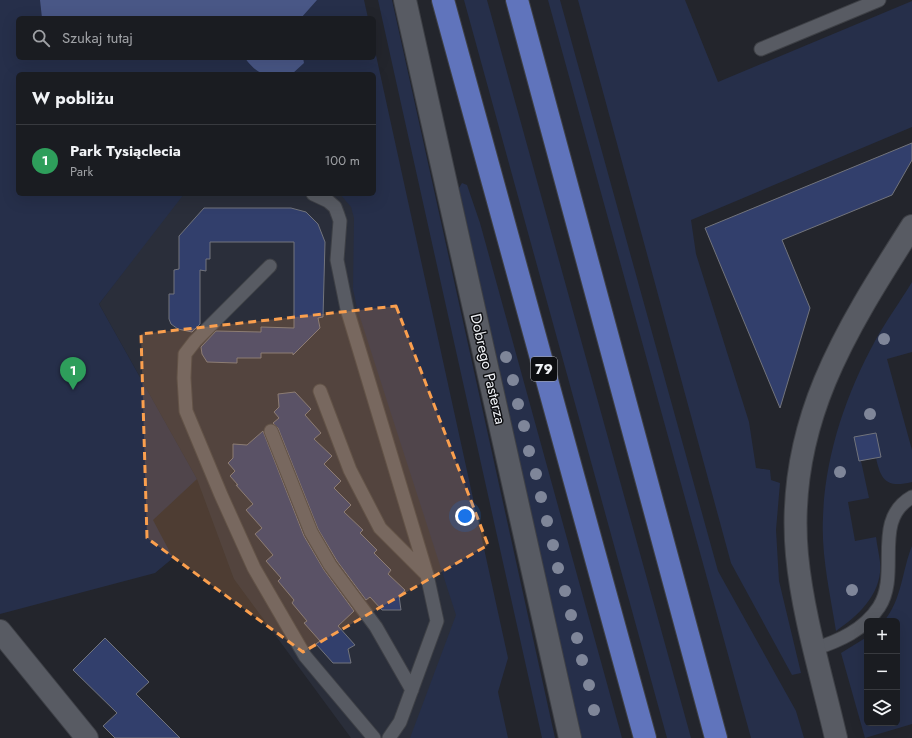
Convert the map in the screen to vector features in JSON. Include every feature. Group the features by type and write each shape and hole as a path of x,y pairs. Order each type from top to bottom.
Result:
{"main road":[{"name":"79","path":"443,0 645,738"},
{"path":"517,0 716,738"}],"street":[{"name":"Dobrego Pasterza","path":"405,0 570,738"},
{"path":"836,738 802,596 797,554 797,500 799,474 804,444 818,398 842,342 864,302 912,226"},
{"path":"0,631 88,738"}],"lane":[{"path":"761,49 879,0"},
{"path":"317,196 328,201 335,207 340,221 337,260 347,309 427,575 437,621 400,722 389,738"},
{"path":"270,266 195,341 185,354 184,378 186,411 254,568 305,656 374,738"},
{"path":"320,391 350,470 380,528 427,575"},
{"path":"271,431 311,532 330,565 376,628 412,690"},
{"path":"814,649 838,641 855,631 867,621 880,606 889,580 889,531 893,518 901,506 912,497"}],"highlighted area":[{"path":"396,306 488,545 303,652 147,538 141,334"}],"shaded area":[{"path":"0,0 364,0 368,16 16,16 16,60 376,60 376,55 508,658 498,692 508,738 410,738 456,615 357,308 353,289 354,218 351,207 342,196 376,196 376,72 16,72 16,196 182,196 99,304 197,479 153,520 173,558 155,573 0,614"},
{"path":"40,0 317,0 303,16 42,16"},
{"path":"378,0 392,0 555,738 542,738"},
{"path":"464,0 487,0 691,738 667,738"},
{"path":"548,0 560,0 718,571 796,711 804,738 751,738"},
{"path":"578,0 685,0 718,82 912,1 912,127 691,220 696,254 749,422 756,468 770,470 771,480 780,483 776,530 779,581 801,673 792,675 731,563"},
{"path":"246,60 303,60 304,63 294,72 260,72 250,65"},
{"path":"462,183 467,185 480,223 622,738 581,738 459,188"},
{"path":"180,196 367,196 465,611 417,738 351,738 234,579 197,479 99,304"},
{"path":"912,282 912,352 887,359 912,450 912,482 897,484 886,481 880,472 876,458 861,461 869,498 848,502 855,541 876,537 880,562 880,573 878,584 868,602 853,618 836,631 826,574 823,546 825,494 833,448 846,404 855,382 879,334"},
{"path":"912,546 912,724 865,738 841,653 864,639 864,726 900,726 900,618 886,618 895,604"}],"building":[{"path":"912,143 912,160 892,195 782,240 810,308 780,408 705,228"},
{"path":"204,208 291,208 306,212 318,224 325,242 323,317 318,318 320,328 293,355 293,353 261,353 261,358 237,358 237,363 207,362 202,354 201,347 216,331 261,332 261,327 294,328 294,242 210,242 210,259 206,259 206,271 200,270 200,324 192,332 178,329 171,324 169,319 169,294 174,294 174,270 179,269 179,236"},
{"path":"295,392 311,409 305,415 321,433 314,439 332,456 324,464 341,481 334,488 351,505 344,512 363,530 360,533 377,550 374,553 391,570 388,574 405,590 399,596 401,610 382,610 370,597 366,600 337,561 318,529 278,428 273,423 279,418 274,412 279,407 278,394"},
{"path":"263,431 304,536 324,570 354,611 338,626 355,645 348,649 351,663 333,663 316,644 320,641 304,623 307,621 292,603 294,600 278,581 281,578 266,561 273,555 255,534 262,528 246,510 253,504 230,476 235,471 228,463 233,458 233,444 247,445"},
{"path":"876,433 881,457 859,461 854,437"},
{"path":"105,638 149,682 136,694 180,738 115,738 103,726 117,713 73,670"}],"place":[{"name":"Park Tysiąclecia","path":"73,390"}]}
